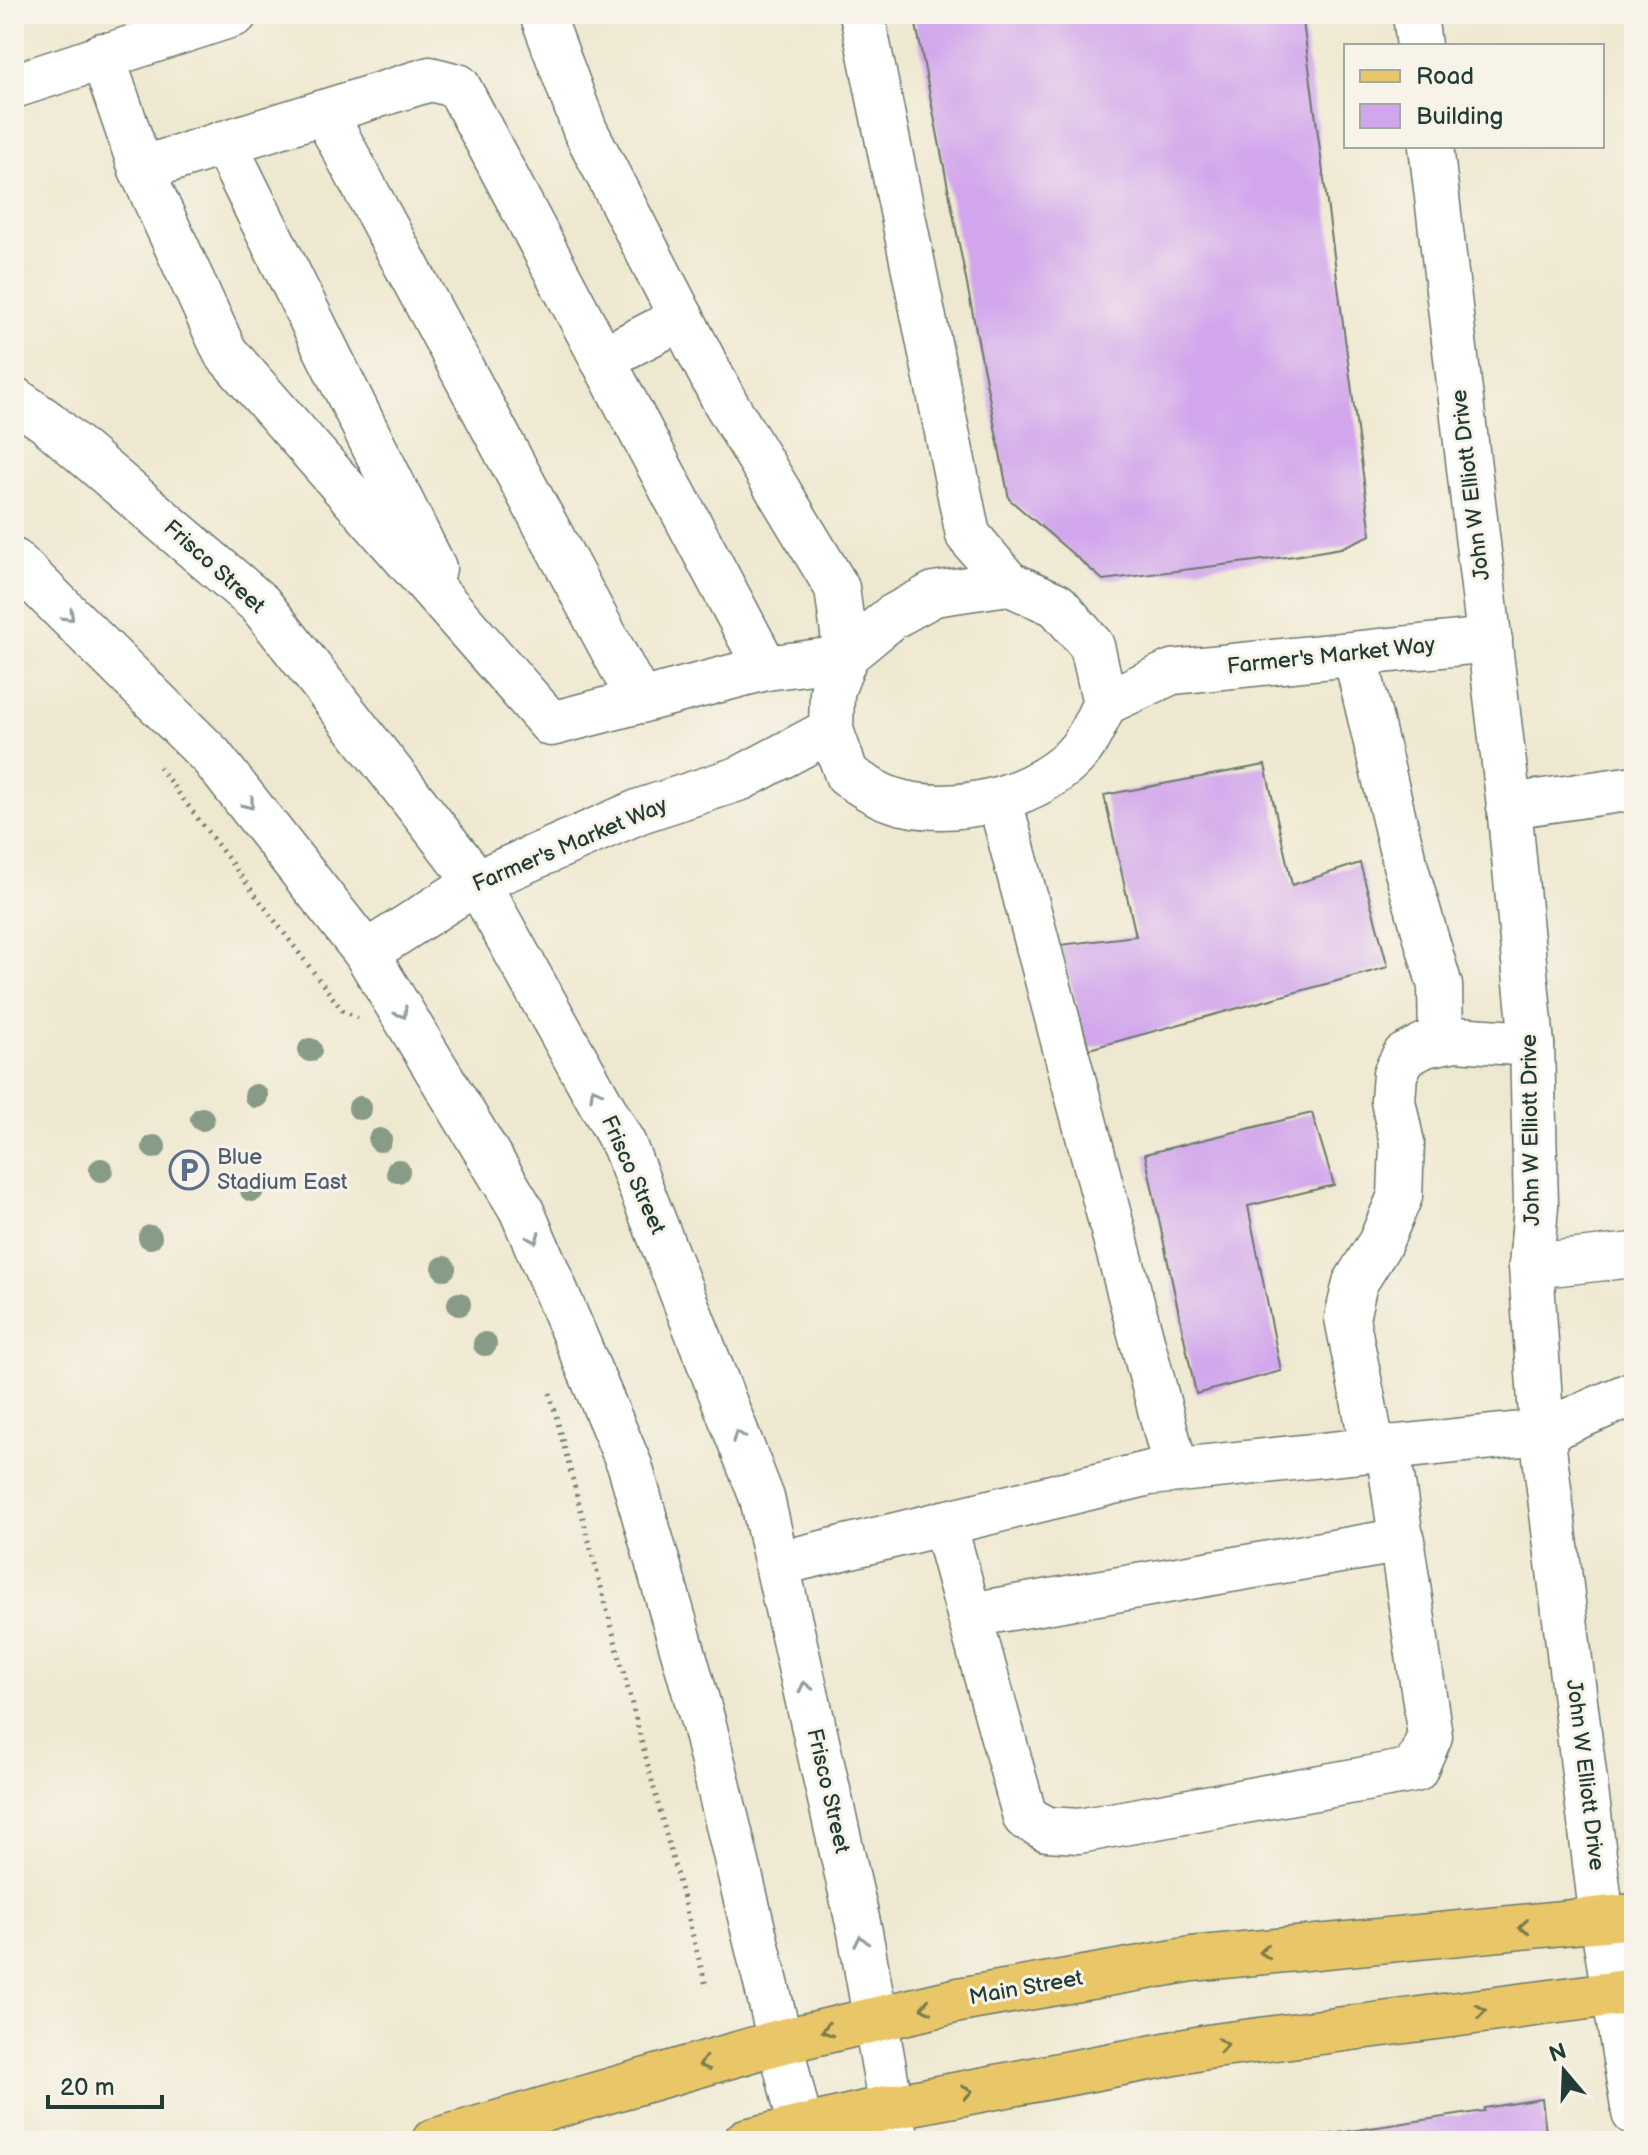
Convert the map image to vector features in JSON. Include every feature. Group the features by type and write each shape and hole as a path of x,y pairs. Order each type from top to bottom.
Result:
{"main road":[{"name":"Main Street","path":"434,2141 875,2017 1192,1959 1618,1918"},
{"path":"746,2141 894,2124 1207,2047 1623,1992"}],"street":[{"path":"14,86 235,14"},
{"path":"542,14 585,130 725,402 837,588 845,657 832,692 831,730 847,775 891,799 942,806 1000,801 1052,775 1082,747 1105,703 1092,646 1057,605 1008,583 968,535 862,14"},
{"path":"1415,14 1419,44"},
{"path":"102,55 141,169 225,352 551,724 766,668 845,657 892,617 934,594 1008,583"},
{"path":"141,169 430,79 458,86 766,668"},
{"path":"324,112 640,701"},
{"path":"224,143 460,621"},
{"name":"John W Elliott Drive","path":"1431,148 1509,806 1532,1044 1536,1206 1531,1266 1542,1432 1618,1918 1634,2113"},
{"path":"602,359 682,318"},
{"name":"Frisco Street","path":"14,399 47,422 260,604 477,882 624,1145 762,1498 860,1932 894,2124"},
{"path":"934,594 968,535"},
{"path":"14,561 211,756 366,953 521,1209 630,1466 704,1725 802,2134"},
{"path":"837,588 892,617"},
{"name":"Farmer's Market Way","path":"1105,703 1172,672 1490,640"},
{"name":"Farmer's Market Way","path":"1092,646 1172,672"},
{"path":"1355,654 1404,861 1440,986 1441,1041"},
{"name":"Farmer's Market Way","path":"366,953 477,882 640,811 741,778 831,730"},
{"name":"Farmer's Market Way","path":"741,778 847,775"},
{"path":"1509,806 1634,788"},
{"path":"1000,801 1176,1470"},
{"path":"944,1523 1025,1817 1047,1829 1079,1831 1415,1770 1430,1736 1403,1540 1347,1318 1355,1283 1380,1243 1400,1196 1402,1143 1393,1101 1395,1074 1404,1056 1441,1041 1456,1039 1532,1044"},
{"path":"1531,1266 1634,1255"},
{"path":"777,1564 1150,1473 1542,1432 1634,1393"},
{"path":"970,1615 1403,1540"}],"path":[{"path":"157,765 342,1010 370,1025"},
{"path":"547,1379 706,1986"}],"building":[{"path":"914,14 1302,14 1371,535 1341,548 1294,556 1103,580 1009,499"},
{"path":"1265,765 1292,885 1360,863 1388,967 1089,1049 1060,945 1136,936 1104,795"},
{"path":"1312,1113 1334,1185 1248,1206 1281,1371 1196,1394 1145,1154"},
{"path":"1542,2099 1547,2141 1284,2141 1484,2111 1484,2108"}],"place":[{"name":"Blue Stadium East","path":"189,1170"}]}
